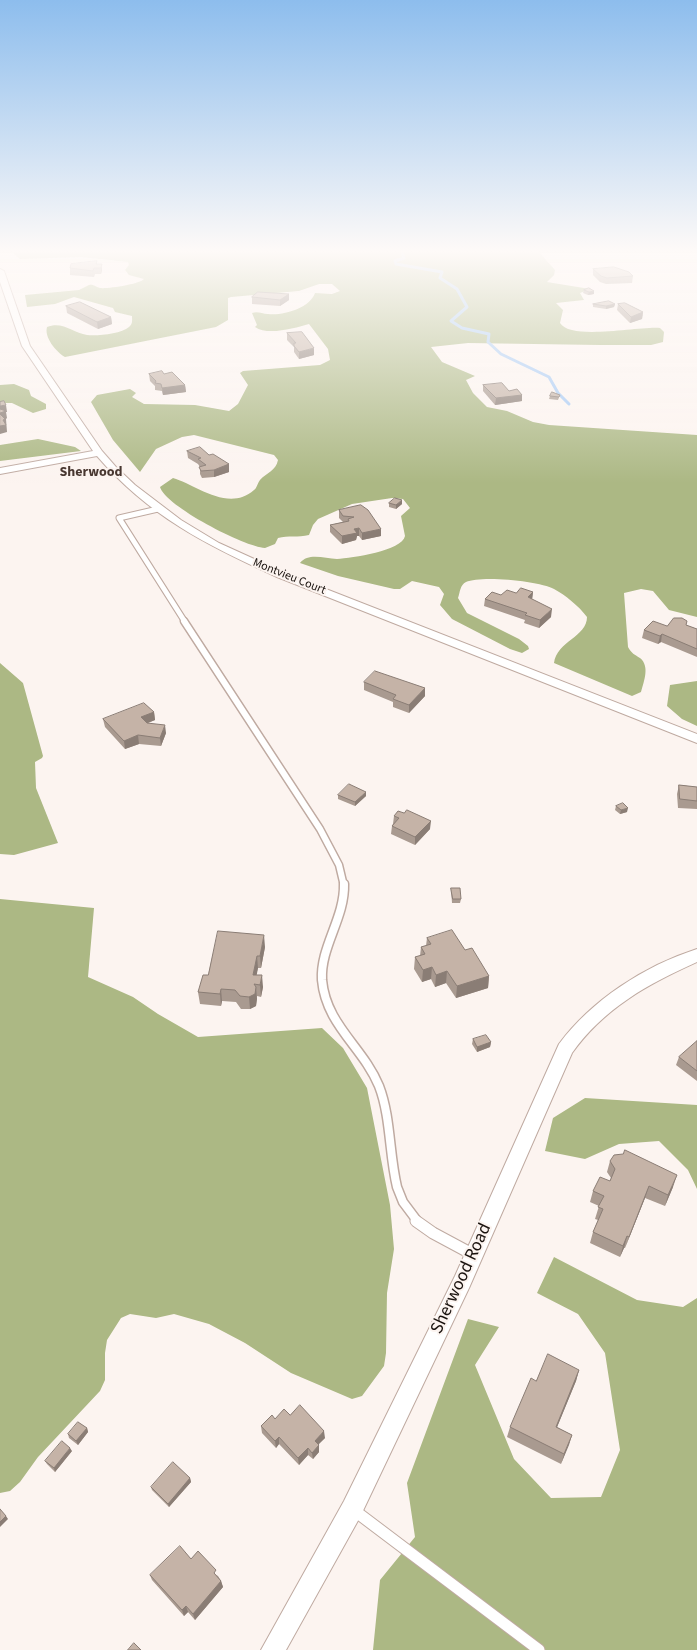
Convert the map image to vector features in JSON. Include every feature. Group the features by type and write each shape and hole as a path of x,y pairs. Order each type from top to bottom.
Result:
{"street":[{"name":"Montvieu Court","path":"20,329 26,346 99,453 130,486 158,509 215,545 281,575 697,739"},
{"path":"0,471 99,453"},
{"name":"Sherwood Road","path":"273,1650 352,1509 475,1255 555,1070 576,1032 588,1018 617,996 697,956"}],"lane":[{"path":"158,509 119,518 221,680 325,838 343,874 344,896 328,945 322,976 324,999 332,1018 378,1084 388,1122 395,1178 403,1199 412,1216 426,1228 475,1255"},
{"path":"352,1509 539,1650"}],"green space":[{"path":"47,329 70,329 87,335 109,334 125,329 206,329 65,357 58,352 47,335"},
{"path":"258,329 287,329 274,331"},
{"path":"313,329 570,329 606,332 661,329 664,332 663,342 651,345 468,343 431,347 442,362 475,376 466,380 473,393 487,407 507,411 533,422 549,425 697,435 697,617 669,610 653,591 641,589 624,593 628,647 643,661 646,669 641,692 632,696 554,663 560,649 582,630 586,624 587,617 567,598 547,586 497,579 474,580 462,585 458,598 467,613 519,639 529,649 522,653 510,649 452,619 440,605 444,594 439,587 412,581 400,589 394,589 338,576 300,563 312,557 337,559 376,553 395,546 405,536 401,516 410,508 403,499 392,498 352,504 318,519 309,535 278,538 275,544 265,548 255,546 224,533 190,514 165,495 160,487 173,478 223,498 233,499 244,496 255,489 260,480 275,467 278,460 274,455 194,435 182,437 156,449 140,472 113,440 91,402 97,395 130,389 136,393 132,397 144,404 195,405 229,411 238,404 248,385 240,373 243,371 320,365 330,360 328,349"},
{"path":"14,384 29,390 31,396 46,404 46,409 33,413 12,403 0,403 0,385"},
{"path":"38,439 75,447 81,451 0,461 0,445"},
{"path":"0,663 23,683 43,756 35,762 36,788 58,843 14,855 0,854"},
{"path":"697,681 697,726 682,719 667,706 670,685"},
{"path":"0,899 94,908 88,977 133,997 198,1037 322,1028 343,1048 367,1088 390,1205 394,1249 387,1293 384,1366 362,1396 352,1399 291,1373 245,1343 209,1324 174,1314 156,1318 130,1314 121,1318 107,1340 105,1380 100,1391 38,1457 20,1482 10,1491 0,1493"},
{"path":"585,1098 697,1105 697,1189 688,1170 659,1141 619,1144 585,1159 545,1151 553,1118"},
{"path":"554,1257 637,1300 683,1307 697,1298 697,1650 373,1650 380,1580 415,1537 407,1483 468,1319 499,1327 475,1365 514,1459 551,1498 601,1497 620,1450 605,1353 578,1314 537,1293"}],"building":[{"path":"302,332 314,348 299,352 294,346 294,343 296,343 287,333"},
{"path":"162,371 164,374 172,372 185,385 162,388 161,384 155,383 156,381 149,374"},
{"path":"502,383 509,391 517,389 522,395 496,398 483,385"},
{"path":"552,392 560,395 559,397 550,396"},
{"path":"4,401 6,405 0,406 0,402"},
{"path":"0,414 5,419 3,420 6,425 0,426"},
{"path":"200,447 209,455 213,454 229,464 214,470 201,471 199,467 206,465 198,459 201,458 187,451"},
{"path":"395,498 402,500 396,505 389,503"},
{"path":"361,505 368,510 381,529 362,533 359,528 354,529 357,533 342,536 330,525 349,521 348,519 354,517 343,516 339,510"},
{"path":"521,588 533,592 528,597 552,609 540,620 525,615 527,613 485,599 492,592 501,595 507,590 516,593"},
{"path":"674,618 682,618 687,621 686,625 697,629 697,649 662,634 660,636 644,630 653,621 667,626"},
{"path":"375,671 425,688 409,705 393,699 396,695 364,682"},
{"path":"144,703 154,712 141,717 147,723 165,725 160,738 138,735 124,741 103,719"},
{"path":"349,784 366,792 355,802 338,795"},
{"path":"679,785 697,787 697,801 680,799"},
{"path":"623,803 628,808 621,810 616,806"},
{"path":"407,810 431,821 415,837 392,826 399,818 394,816 398,811 404,813"},
{"path":"451,888 460,888 461,899 453,899"},
{"path":"452,930 465,950 472,948 489,976 457,986 447,971 436,975 432,967 423,970 415,957 425,954 421,947 431,944 427,938"},
{"path":"218,931 264,935 260,956 257,956 253,975 262,975 260,985 254,984 256,987 255,994 249,997 240,996 235,990 221,989 220,994 198,992 203,975 208,975"},
{"path":"486,1035 491,1042 477,1047 473,1039"},
{"path":"697,1041 697,1071 679,1057"},
{"path":"625,1150 677,1175 668,1195 649,1186 629,1237 627,1236 623,1246 593,1232 603,1209 598,1207 604,1196 593,1191 600,1177 610,1181 615,1169 610,1161 614,1155 623,1154"},
{"path":"548,1354 579,1370 556,1427 572,1435 564,1454 510,1427 531,1378 536,1381"},
{"path":"300,1405 324,1431 315,1441 319,1445 312,1453 308,1448 298,1458 279,1437 275,1441 261,1426 272,1415 275,1419 284,1409 290,1415"},
{"path":"78,1422 87,1428 76,1441 68,1434"},
{"path":"62,1441 70,1448 54,1468 45,1461"},
{"path":"173,1462 190,1478 168,1504 151,1487"},
{"path":"0,1509 6,1516 0,1522"},
{"path":"180,1546 191,1559 198,1551 216,1570 214,1573 221,1581 193,1614 186,1606 182,1610 150,1575"},
{"path":"134,1643 141,1650 128,1650"}],"waterway":[{"path":"466,329 489,334 488,342 501,354 549,377 558,393 569,404"}],"district":[{"name":"Sherwood","path":"91,473"}]}
